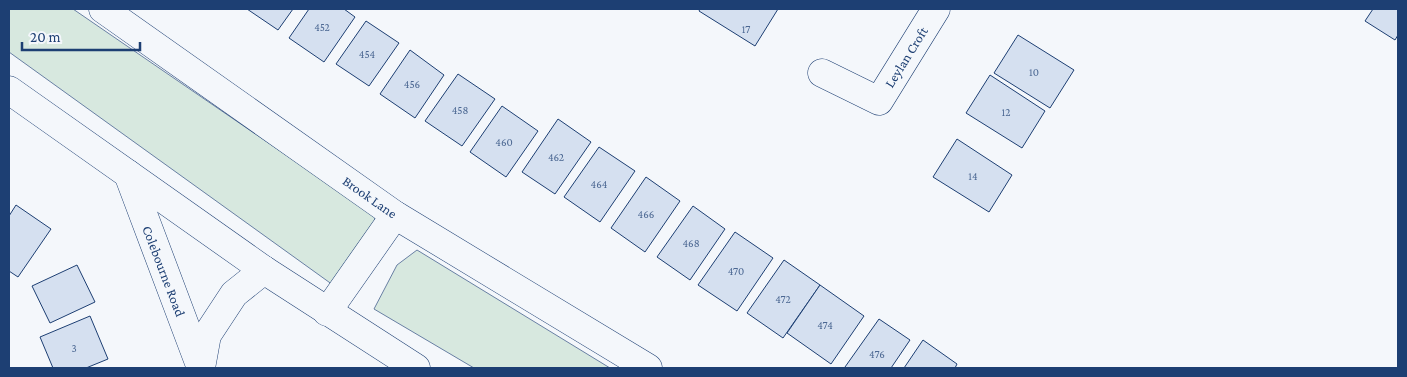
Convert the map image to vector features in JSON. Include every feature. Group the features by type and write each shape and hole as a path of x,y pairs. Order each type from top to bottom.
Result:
{"main road":[{"name":"Brook Lane","path":"103,9 394,215 648,368"},
{"name":"Leylan Croft","path":"822,73 879,101 936,9"},
{"path":"9,90 264,270 416,368"},
{"name":"Colebourne Road","path":"128,174 201,368"},
{"path":"327,312 394,215"},
{"name":"Colebourne Road","path":"201,368 207,335 234,294 264,270"}],"shaded area":[{"path":"9,9 73,9 375,216 374,226 333,285 9,52"},
{"path":"417,250 610,368 474,368 374,309 397,265"}],"building":[{"path":"247,9 293,9 278,30"},
{"path":"309,9 344,9 355,17 324,62 289,38"},
{"path":"700,9 778,9 755,46 699,11"},
{"path":"1373,9 1398,9 1398,35 1395,40 1365,21"},
{"path":"366,21 399,43 369,86 336,64"},
{"path":"1018,35 1074,70 1050,108 994,73"},
{"path":"410,50 444,75 415,118 380,94"},
{"path":"458,74 495,99 462,146 425,121"},
{"path":"990,75 1045,111 1022,148 966,113"},
{"path":"502,106 538,131 506,177 470,152"},
{"path":"558,119 591,142 555,194 522,172"},
{"path":"957,139 1012,175 989,212 933,177"},
{"path":"599,147 635,171 600,222 564,197"},
{"path":"646,177 680,201 645,252 611,228"},
{"path":"16,205 51,229 18,277 9,271 9,216"},
{"path":"693,206 725,229 690,280 657,257"},
{"path":"735,232 773,258 737,311 698,285"},
{"path":"784,260 820,285 783,338 747,313"},
{"path":"77,265 95,302 50,323 32,286"},
{"path":"820,285 864,316 831,364 787,333"},
{"path":"90,316 108,359 86,368 53,368 40,337"},
{"path":"879,319 910,340 891,368 846,368 845,367"},
{"path":"923,340 957,364 955,368 904,368"}]}
